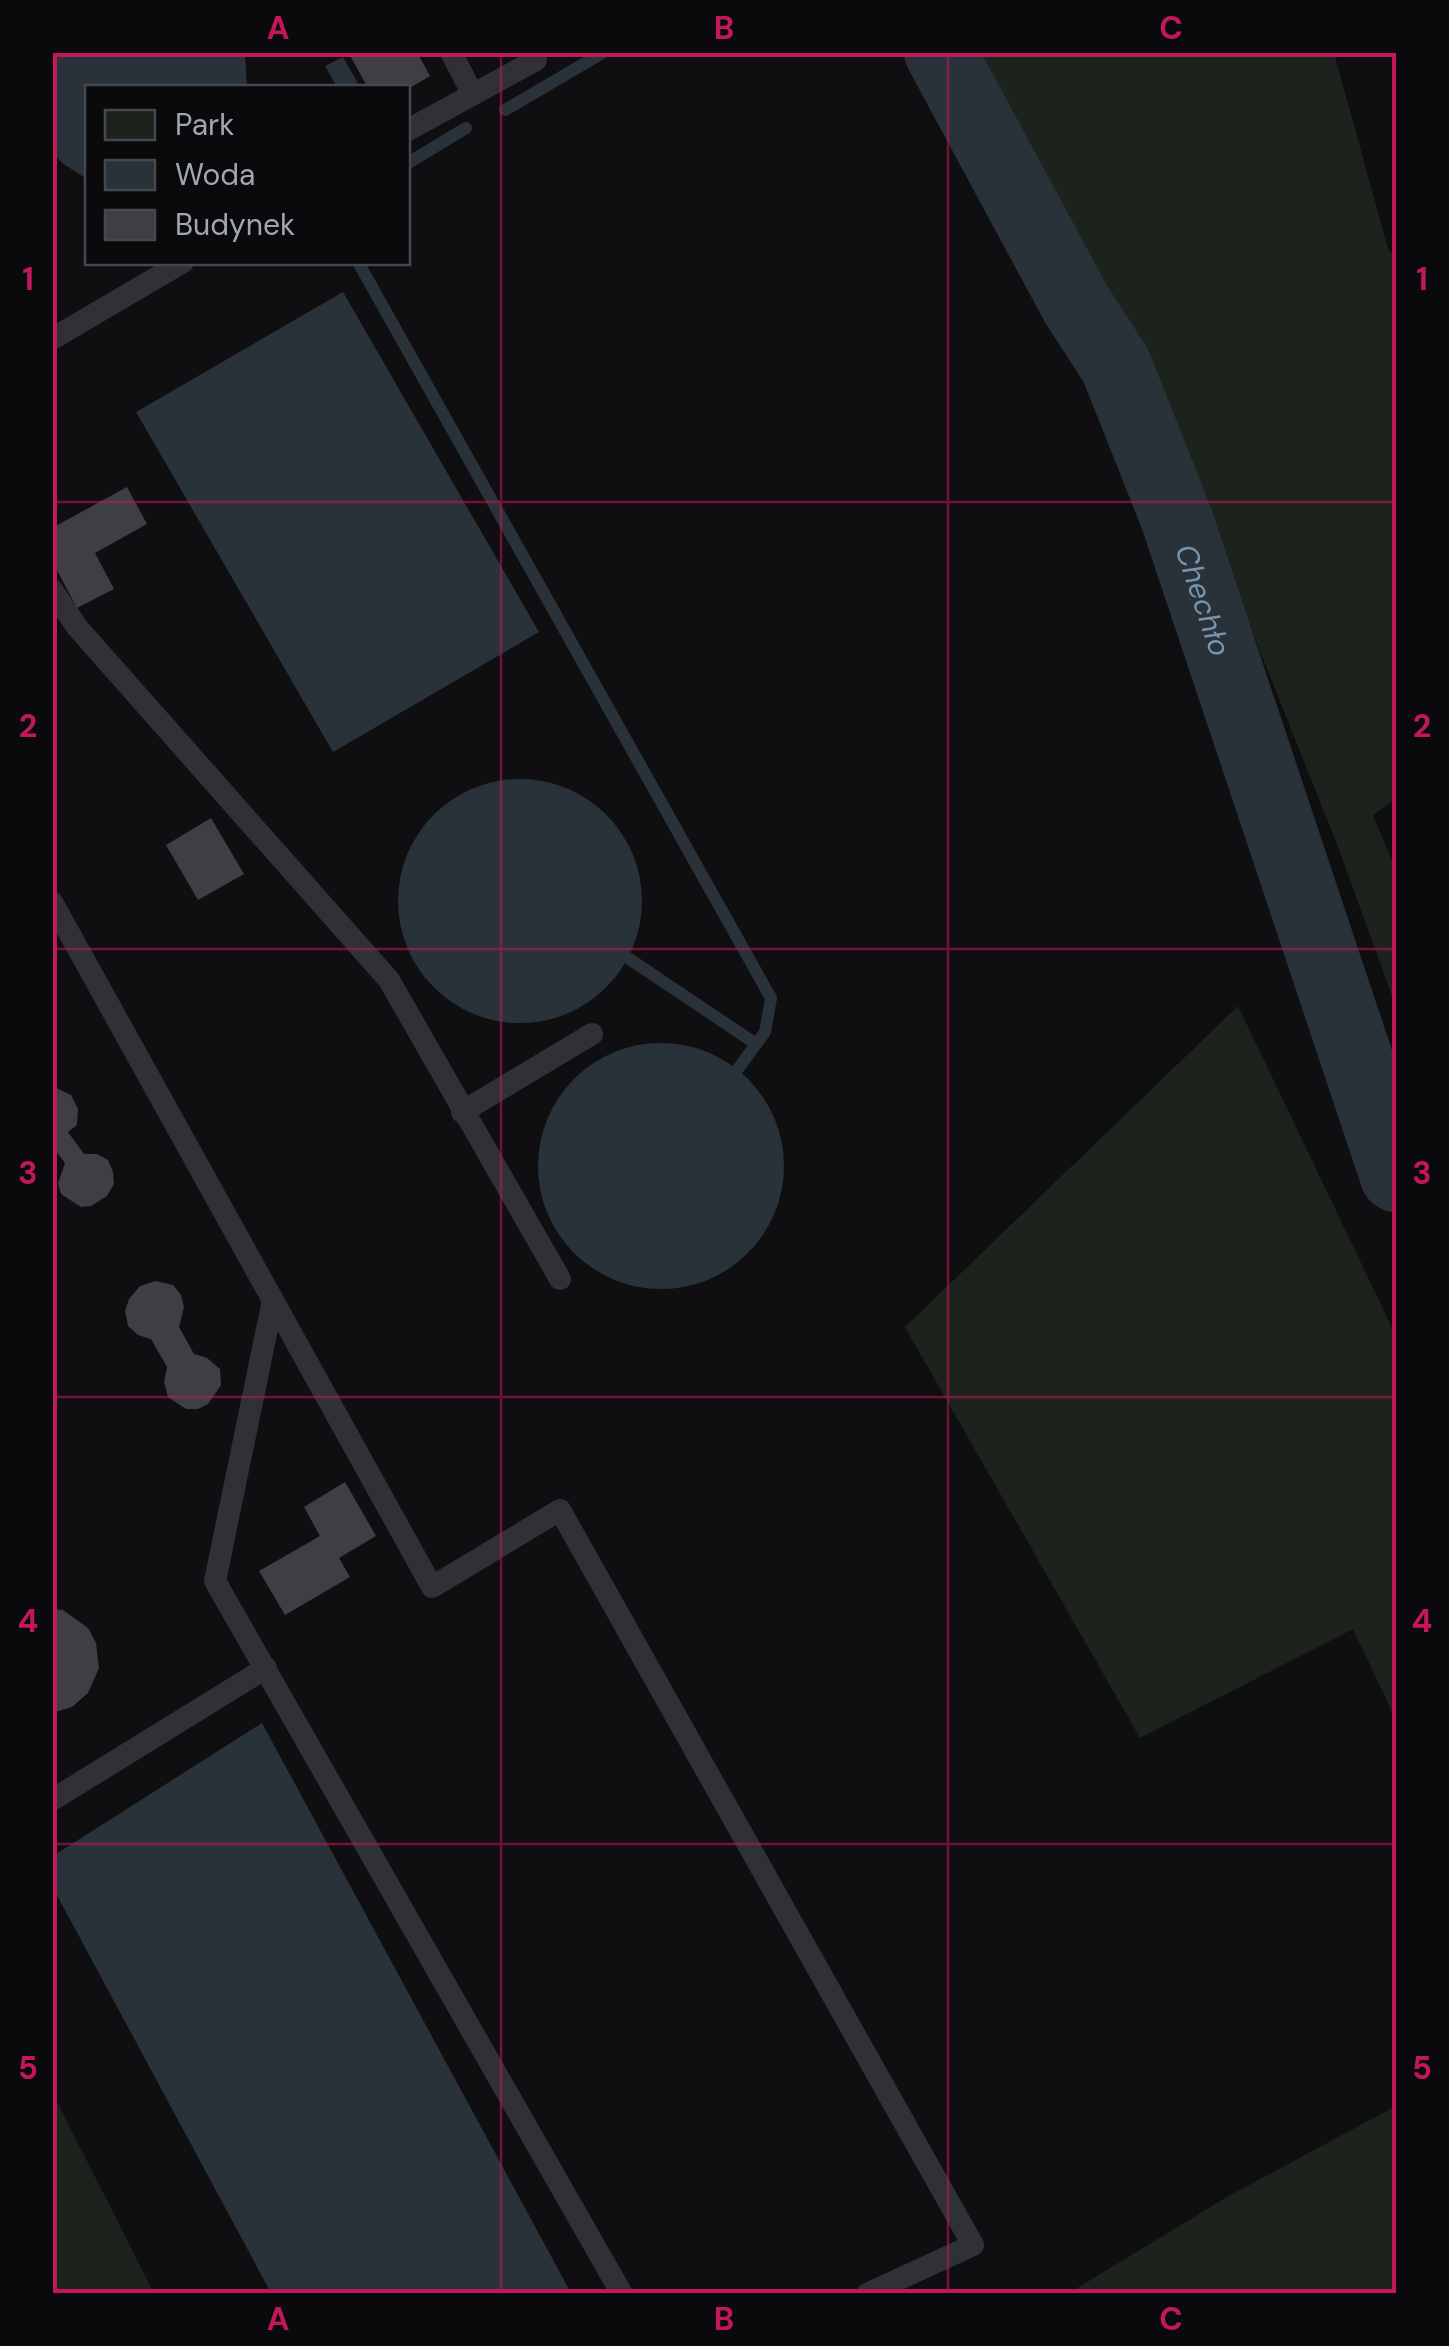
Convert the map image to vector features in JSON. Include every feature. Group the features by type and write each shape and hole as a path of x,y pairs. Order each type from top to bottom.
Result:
{"lane":[{"path":"451,52 472,92"},
{"path":"410,129 536,60"},
{"path":"52,339 178,265"},
{"path":"52,590 76,627 390,980 560,1279"},
{"path":"52,902 432,1588 560,1510 973,2245 866,2294"},
{"path":"462,1112 592,1034"},
{"path":"273,1300 215,1580 622,2294"},
{"path":"52,1800 266,1668"}],"green space":[{"path":"979,53 1334,53 1388,249 1396,257 1396,797 1373,816 1396,869 1396,1007 1337,844 1190,476 1128,336"},
{"path":"1238,1006 1396,1336 1396,1720 1353,1629 1140,1738 905,1327"},
{"path":"53,2094 154,2293 53,2293"},
{"path":"1396,2106 1396,2293 1069,2293 1227,2197"}],"water":[{"path":"52,53 245,53 247,85 85,85 85,178 53,153"},
{"path":"343,57 359,85 336,85 325,66"},
{"path":"343,292 539,632 333,752 136,412"},
{"path":"520,779 567,788 606,815 633,854 642,901 633,948 606,987 567,1014 520,1023 473,1014 434,987 407,948 398,901 407,854 434,815 473,788"},
{"path":"661,1043 708,1052 748,1079 775,1119 784,1166 775,1213 748,1253 708,1280 661,1289 614,1280 574,1253 547,1213 538,1166 547,1119 574,1079 614,1052"},
{"path":"262,1723 571,2293 271,2293 52,1886 53,1856"}],"building":[{"path":"348,52 417,52 430,76 410,88 366,85"},
{"path":"127,487 147,524 95,553 114,589 77,608 52,561 52,528"},
{"path":"211,818 244,874 198,900 166,845"},
{"path":"52,1086 71,1095 78,1109 77,1125 68,1132 84,1154 97,1154 108,1160 113,1172 114,1184 107,1196 91,1206 81,1207 61,1194 58,1183 65,1163 52,1146"},
{"path":"156,1281 173,1285 181,1295 184,1307 179,1327 194,1354 207,1358 220,1369 221,1385 208,1404 198,1409 186,1409 168,1397 164,1382 167,1367 151,1339 128,1326 125,1311 129,1299 140,1286"},
{"path":"345,1482 376,1536 339,1558 350,1577 285,1615 259,1571 320,1536 304,1507"},
{"path":"52,1609 63,1610 88,1628 96,1643 99,1668 88,1693 72,1707 52,1713"}],"waterway":[{"path":"505,110 604,52"},
{"name":"Chechło","path":"940,52 1076,304 1116,366 1176,517 1396,1176"},
{"path":"410,162 466,128"},
{"path":"360,265 771,998 765,1032 738,1069"},
{"path":"628,958 756,1044"}]}
